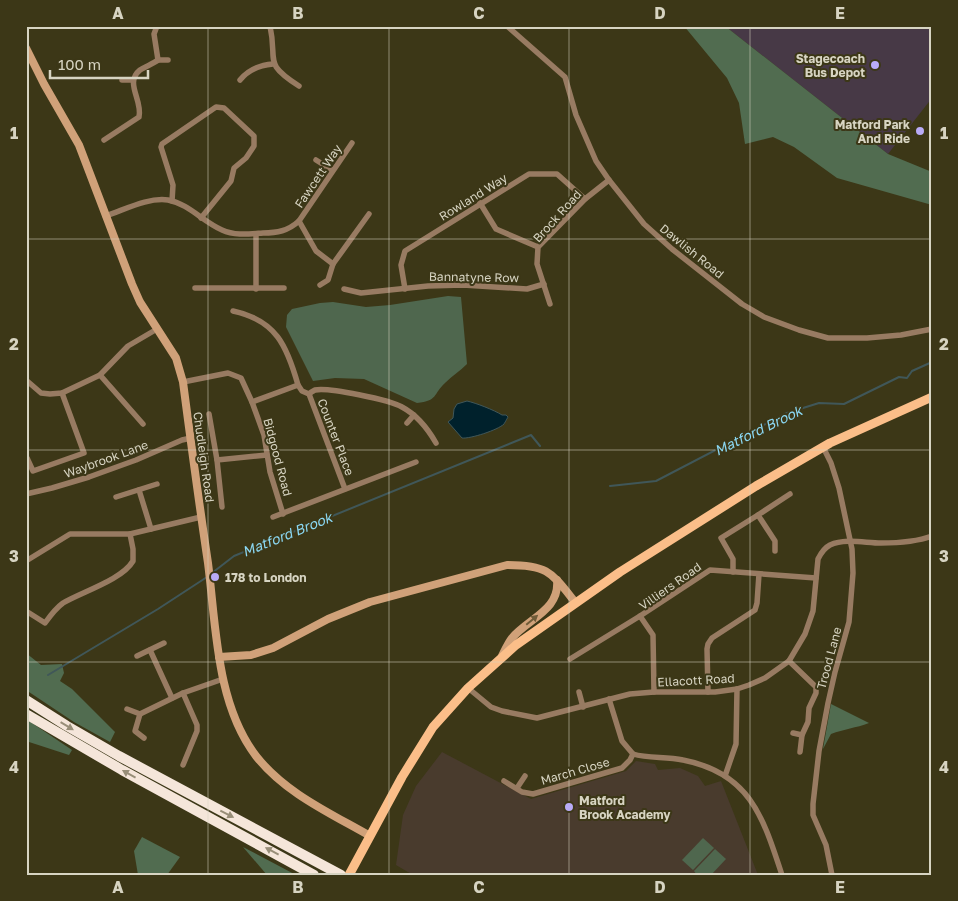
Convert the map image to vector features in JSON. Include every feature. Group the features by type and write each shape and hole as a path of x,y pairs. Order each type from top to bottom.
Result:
{"highway":[{"path":"26,700 127,761 341,875"},
{"path":"26,714 122,770 314,875"}],"main road":[{"path":"349,875 433,727 468,688 501,657 575,602 756,486 823,447 932,397"}],"street":[{"path":"157,26 154,34 158,60"},
{"path":"270,26 273,64 280,73 299,86"},
{"name":"Dawlish Road","path":"506,26 565,77 576,115 596,160 609,180 654,234 742,304 764,317 828,338 867,338 901,335 932,329"},
{"name":"Chudleigh Road","path":"26,48 79,145 140,302 176,358 183,382 219,657 230,705 240,729 253,752 279,780 300,796 370,836"},
{"path":"104,140 139,116 140,108 133,80 135,76 158,60 168,60"},
{"path":"240,80 253,69 273,64"},
{"path":"122,80 133,80"},
{"path":"105,216 147,202 158,200 172,201 173,185 161,147 162,144 216,107 224,108 254,136 254,146 246,158 234,168 230,182 201,218"},
{"name":"Fawcett Way","path":"172,201 182,205 222,230 231,233 279,233 299,221 352,143"},
{"path":"316,160 332,170"},
{"name":"Rowland Way","path":"405,289 401,265 405,251 529,174 557,174 585,199"},
{"name":"Brock Road","path":"550,304 537,264 538,247 585,199 609,180"},
{"path":"480,203 496,228 538,247"},
{"path":"320,285 328,280 334,264 369,214"},
{"path":"299,221 316,251 334,264"},
{"path":"256,234 256,289"},
{"name":"Bannatyne Row","path":"344,289 361,293 428,286 463,285 527,288 544,284"},
{"path":"195,288 284,288"},
{"path":"233,311 248,314 259,320 267,325 278,337 288,356 298,385 252,402"},
{"path":"26,380 41,393 62,393 100,375 128,346 157,330"},
{"name":"Bidgood Road","path":"183,382 217,374 234,374 241,378 264,435 270,472 284,514"},
{"path":"100,375 143,424"},
{"name":"Counter Place","path":"298,385 302,391 309,394 345,489"},
{"path":"309,394 320,390 376,398 403,407 414,415 430,433 436,444"},
{"path":"26,458 33,471 84,454 62,393"},
{"path":"209,414 217,460 222,507"},
{"path":"407,423 414,415"},
{"name":"Waybrook Lane","path":"26,494 88,477 191,438"},
{"name":"Trood Lane","path":"823,447 831,463 839,488 851,541 853,573 849,622 827,710 813,804 813,814 826,846 832,875"},
{"path":"217,460 267,456"},
{"name":"Bidgood Road","path":"274,517 416,462"},
{"path":"116,497 157,484"},
{"path":"139,490 151,529"},
{"path":"733,572 733,559 721,538 790,494"},
{"path":"758,515 775,541 775,551"},
{"path":"26,561 70,534 130,534 201,517"},
{"path":"26,611 45,623 63,603 97,588 128,567 133,561 130,534"},
{"name":"Ellacott Road","path":"468,688 491,707 536,718 630,694 708,692 737,689 765,678 789,660 810,622 815,598 818,559 828,545 851,541 881,543 921,540 932,536"},
{"path":"219,657 251,655 273,648 328,619 370,602 507,565 534,566 543,570 557,579 575,602"},
{"name":"Villiers Road","path":"654,692 653,635 640,616 710,570 816,578"},
{"path":"708,692 708,644 712,638 755,610 759,574"},
{"path":"501,657 511,639 552,603 557,593 557,579"},
{"path":"570,659 640,616"},
{"path":"137,656 164,643"},
{"path":"150,650 172,698"},
{"path":"789,660 816,687 816,694 811,702 808,722 802,735 800,752"},
{"path":"126,709 140,714 183,693 223,679"},
{"path":"725,776 736,744 737,689"},
{"path":"579,692 583,706"},
{"path":"183,693 197,725 197,731 183,765"},
{"path":"609,699 622,741 633,754 655,759 680,759 695,762 725,776 744,792 753,802 763,822 782,875"},
{"path":"140,714 135,732 144,738"},
{"path":"793,733 802,735"},
{"name":"March Close","path":"504,782 529,794 533,794 614,771 627,764 633,754"},
{"name":"March Close","path":"517,788 525,776"}],"shaded area":[{"path":"725,26 932,26 932,98 888,154"},
{"name":"Matford Brook Academy","path":"442,752 531,799 626,771 636,761 655,764 658,770 680,768 698,776 705,786 721,781 758,875 413,875 396,865 403,815 416,786"}],"green space":[{"path":"684,26 725,26 888,154 932,172 932,205 837,178 794,147 773,137 745,144 739,103 727,78"},
{"path":"448,296 461,297 467,364 441,387 432,399 424,402 417,403 364,379 335,378 313,381 286,327 287,315 292,309 320,303 333,302 366,307"},
{"path":"26,653 41,665 62,664 64,673 60,681 72,689 115,732 110,742 74,722 26,690"},
{"path":"831,704 869,723 831,734 823,749"},
{"path":"26,719 72,750 69,755 26,741"},
{"path":"142,837 180,857 167,875 138,875 134,851"},
{"path":"703,838 714,848 693,870 682,860"},
{"path":"243,847 296,875 267,875"},
{"path":"715,849 726,859 711,875 697,875 694,871"}],"water":[{"path":"467,401 508,417 504,424 496,429 477,436 462,438 448,422 453,418 454,409 457,404"}],"waterway":[{"name":"Matford Brook","path":"610,486 656,481 787,413 819,403 844,404 899,377 907,378 912,371 932,362"},
{"name":"Matford Brook","path":"212,573 234,556 531,435 540,446"},
{"name":"Matford Brook","path":"48,675 158,609 207,577"}],"place":[{"name":"Stagecoach Bus Depot","path":"875,65"},
{"name":"Matford Park And Ride","path":"920,131"},
{"name":"178 to London","path":"215,577"},
{"name":"Matford Brook Academy","path":"569,807"}]}
